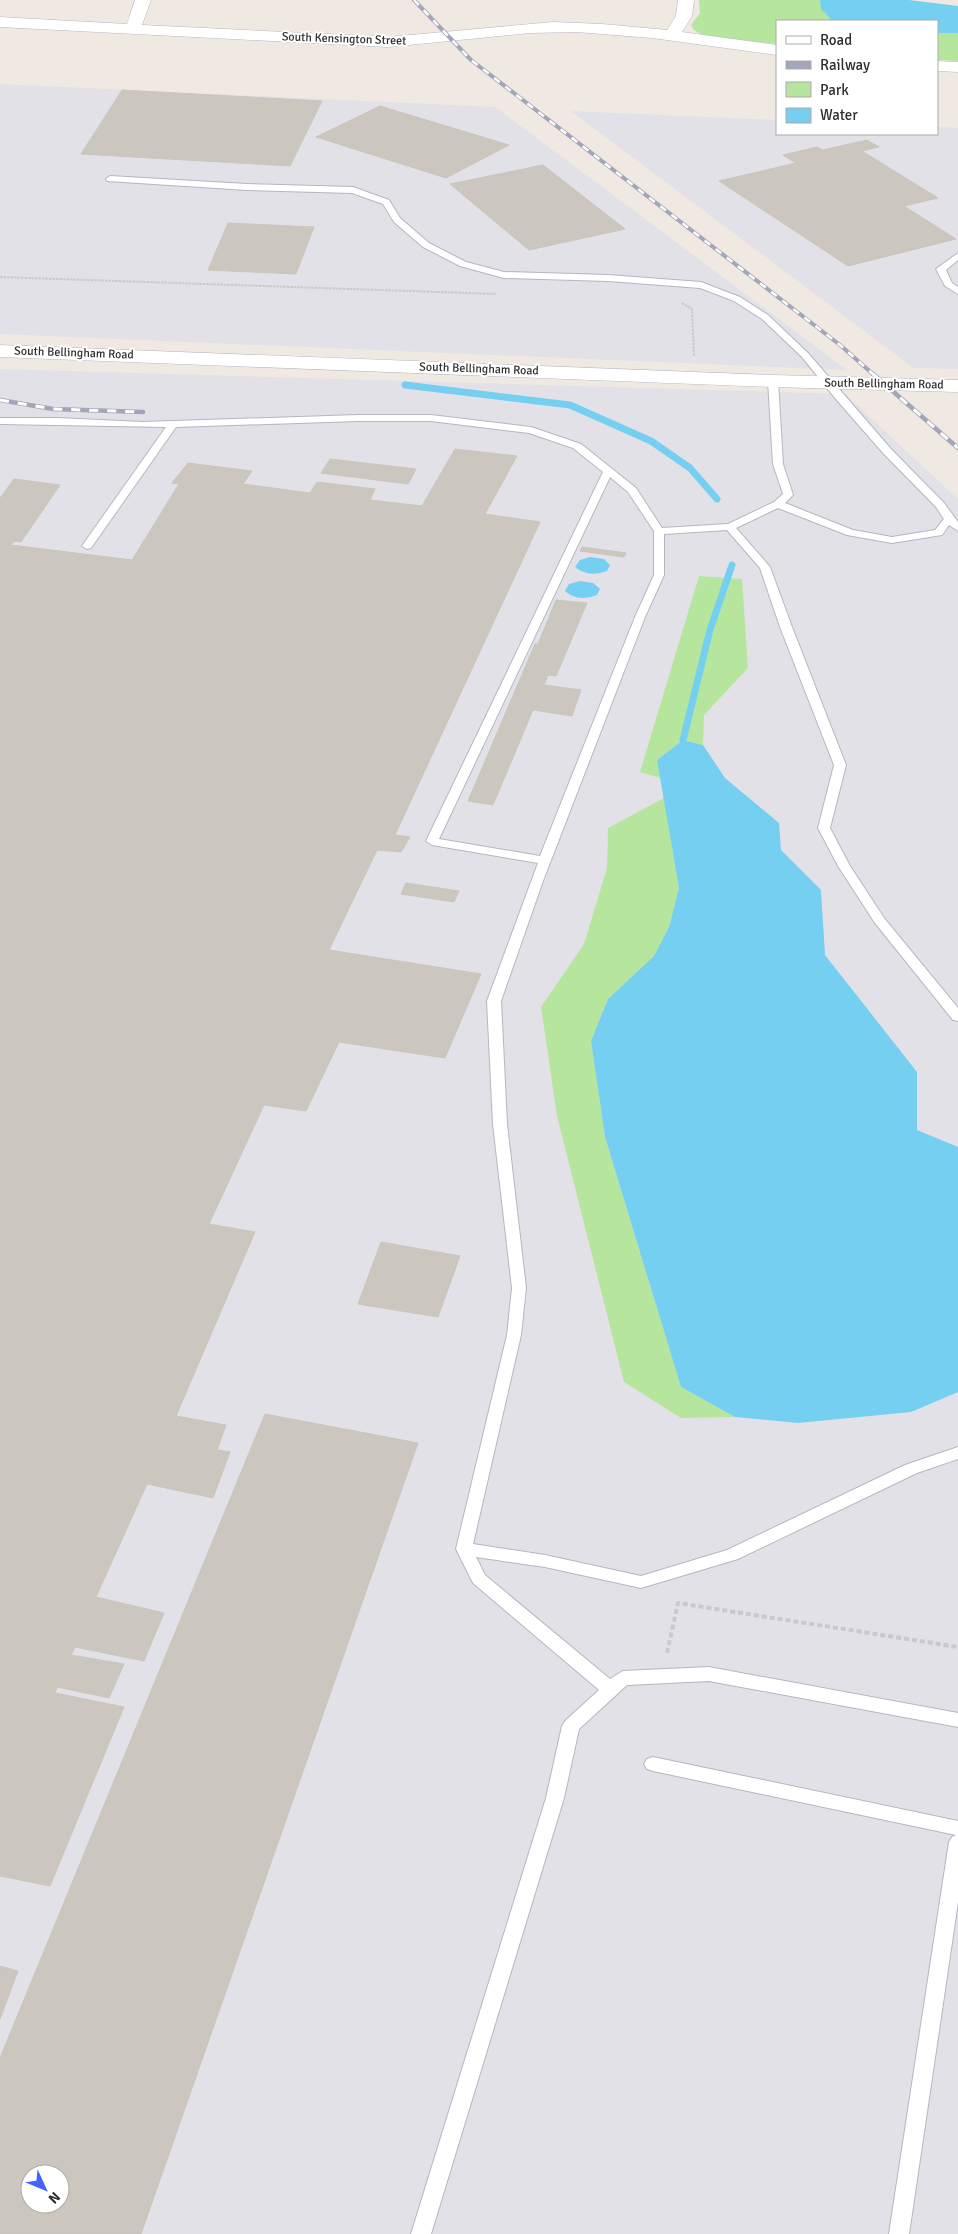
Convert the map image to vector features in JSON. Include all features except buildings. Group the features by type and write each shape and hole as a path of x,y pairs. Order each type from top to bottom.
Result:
{"street":[{"path":"133,30 144,0"},
{"path":"671,36 684,16 686,0"},
{"name":"South Kensington Street","path":"0,22 388,42 445,39 508,30 587,28 671,36 776,50"},
{"path":"938,66 958,67"},
{"name":"South Bellingham Road","path":"0,351 774,381 958,386"}],"lane":[{"path":"110,179 247,187 353,190 386,202 397,220 426,245 471,266 504,275 608,278 702,285 737,299 765,317 805,355 829,382 838,396 887,451 940,504 949,519 958,528"},
{"path":"958,256 942,269 948,284 958,292"},
{"path":"659,531 730,527 778,504 788,494 778,464 774,381"},
{"path":"0,421 173,424 358,418 431,418 531,430 577,446 632,490 659,531 659,575 640,617 545,861 494,1000 500,1124 519,1288 514,1335 464,1549 479,1579 610,1689"},
{"path":"88,546 173,424"},
{"path":"545,861 432,841 608,471"},
{"path":"778,504 851,533 892,540 938,533 949,519"},
{"path":"730,527 765,567 786,627 840,765 824,828 844,866 879,920 958,1017"},
{"path":"464,1549 545,1561 641,1582 732,1555 911,1469 958,1453"},
{"path":"421,2234 555,1798 571,1726 623,1678 710,1674 958,1720"},
{"path":"653,1764 958,1828"},
{"path":"900,2234 958,1842"}],"path":[{"path":"0,277 498,294"},
{"path":"678,300 692,310 695,378"},
{"path":"662,1676 678,1603 958,1648"}],"shaded area":[{"path":"0,84 495,107 847,370 0,334"},
{"path":"571,111 776,120 776,135 938,135 938,127 958,128 958,369 914,368"},
{"path":"0,369 845,394 958,499 958,2234 0,2234"}],"green space":[{"path":"699,0 844,0 958,16 958,61 938,60 938,20 776,20 776,44 704,36 694,30 691,25 700,13"},
{"path":"699,576 742,579 748,668 704,715 703,745 683,740 657,760 660,778 640,772"},
{"path":"664,798 679,888 669,927 654,956 608,999 591,1041 605,1137 681,1387 735,1417 681,1418 624,1382 557,1116 541,1007 584,944 607,868 608,828"}],"water":[{"path":"820,0 909,0 958,6 958,33 938,33 938,20 832,20 821,9"},
{"path":"590,557 604,559 610,565 607,571 590,574 575,567 580,560"},
{"path":"580,581 593,583 600,589 597,595 580,598 565,591 569,584"},
{"path":"683,740 703,745 725,778 779,823 781,850 821,890 825,955 917,1072 917,1130 958,1147 958,1392 911,1412 798,1423 735,1417 681,1387 605,1137 591,1041 608,999 654,956 669,927 679,888 657,760"}],"waterway":[{"path":"405,385 570,405 651,441 690,468 717,499"},
{"path":"683,740 710,630 732,565"}],"railway":[{"path":"414,0 471,60 840,345 874,375"},
{"path":"873,374 958,448"},
{"path":"0,400 53,409 143,412"}]}
